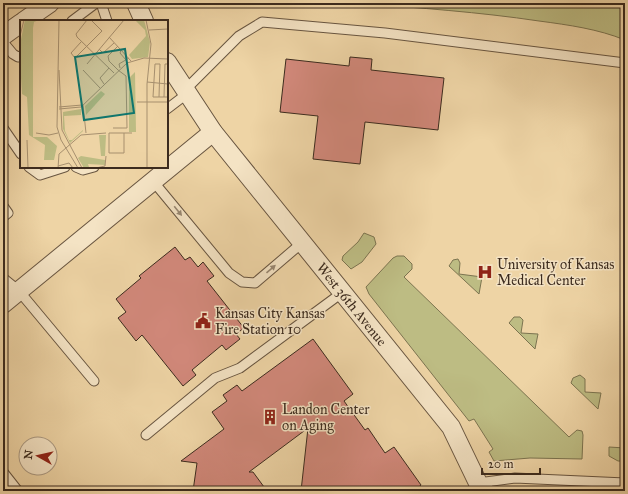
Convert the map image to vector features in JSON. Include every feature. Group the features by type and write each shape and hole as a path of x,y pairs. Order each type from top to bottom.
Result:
{"street":[{"path":"25,20 50,3"},
{"path":"136,3 144,20"},
{"path":"3,36 20,24"},
{"name":"West 36th Avenue","path":"169,70 186,91 213,132 451,427 480,488"},
{"path":"3,304 213,132"}],"lane":[{"path":"73,20 96,3"},
{"path":"101,3 107,20"},
{"path":"168,108 239,36 262,22 385,33 625,63"},
{"path":"3,42 13,54 18,57 20,56"},
{"path":"3,128 20,153"},
{"path":"31,168 40,175 62,168"},
{"path":"78,168 83,170 90,168"},
{"path":"153,181 229,273 242,282 255,283 303,242"},
{"path":"3,206 8,213 3,216"},
{"path":"3,278 19,291 94,380"},
{"path":"146,435 215,378 240,368 343,292"},
{"path":"3,472 18,491"},
{"path":"480,488 515,478 625,482"}],"shaded area":[{"path":"358,3 625,3 625,40 594,30 516,18"},
{"path":"364,233 374,237 376,244 362,262 351,269 342,260 343,256 358,242"},
{"path":"397,256 404,256 412,264 412,269 404,277 569,437 577,430 582,431 582,459 530,458 494,461 489,452 493,449 474,419 469,421 369,294 366,287 393,258"},
{"path":"458,259 460,263 459,274 482,277 479,294 449,266 453,260"},
{"path":"514,317 520,317 523,320 521,333 538,334 535,349 509,323"},
{"path":"580,375 585,379 585,392 601,393 598,409 571,383 573,378"},
{"path":"609,447 625,448 625,461 618,461 609,456"}],"building":[{"path":"350,57 372,59 371,70 444,78 438,130 365,122 360,164 313,159 318,116 280,112 286,59 349,66"},
{"path":"175,247 185,260 190,257 198,267 203,262 214,276 207,281 244,328 236,334 240,339 226,350 222,345 192,370 196,375 183,386 142,335 136,341 118,318 126,312 116,299 141,278 139,276"},
{"name":"Landon Center on Aging","path":"313,339 353,394 344,401 365,430 368,428 385,453 394,447 421,485 414,491 301,491 308,428 249,472 253,472 267,491 193,491 197,463 181,461 224,429 212,412 227,401 223,395 237,385 242,391"}],"place":[{"name":"University of Kansas Medical Center","path":"485,272"},
{"name":"Kansas City Kansas Fire Station 10","path":"203,321"},
{"name":"Landon Center on Aging","path":"270,417"}]}
